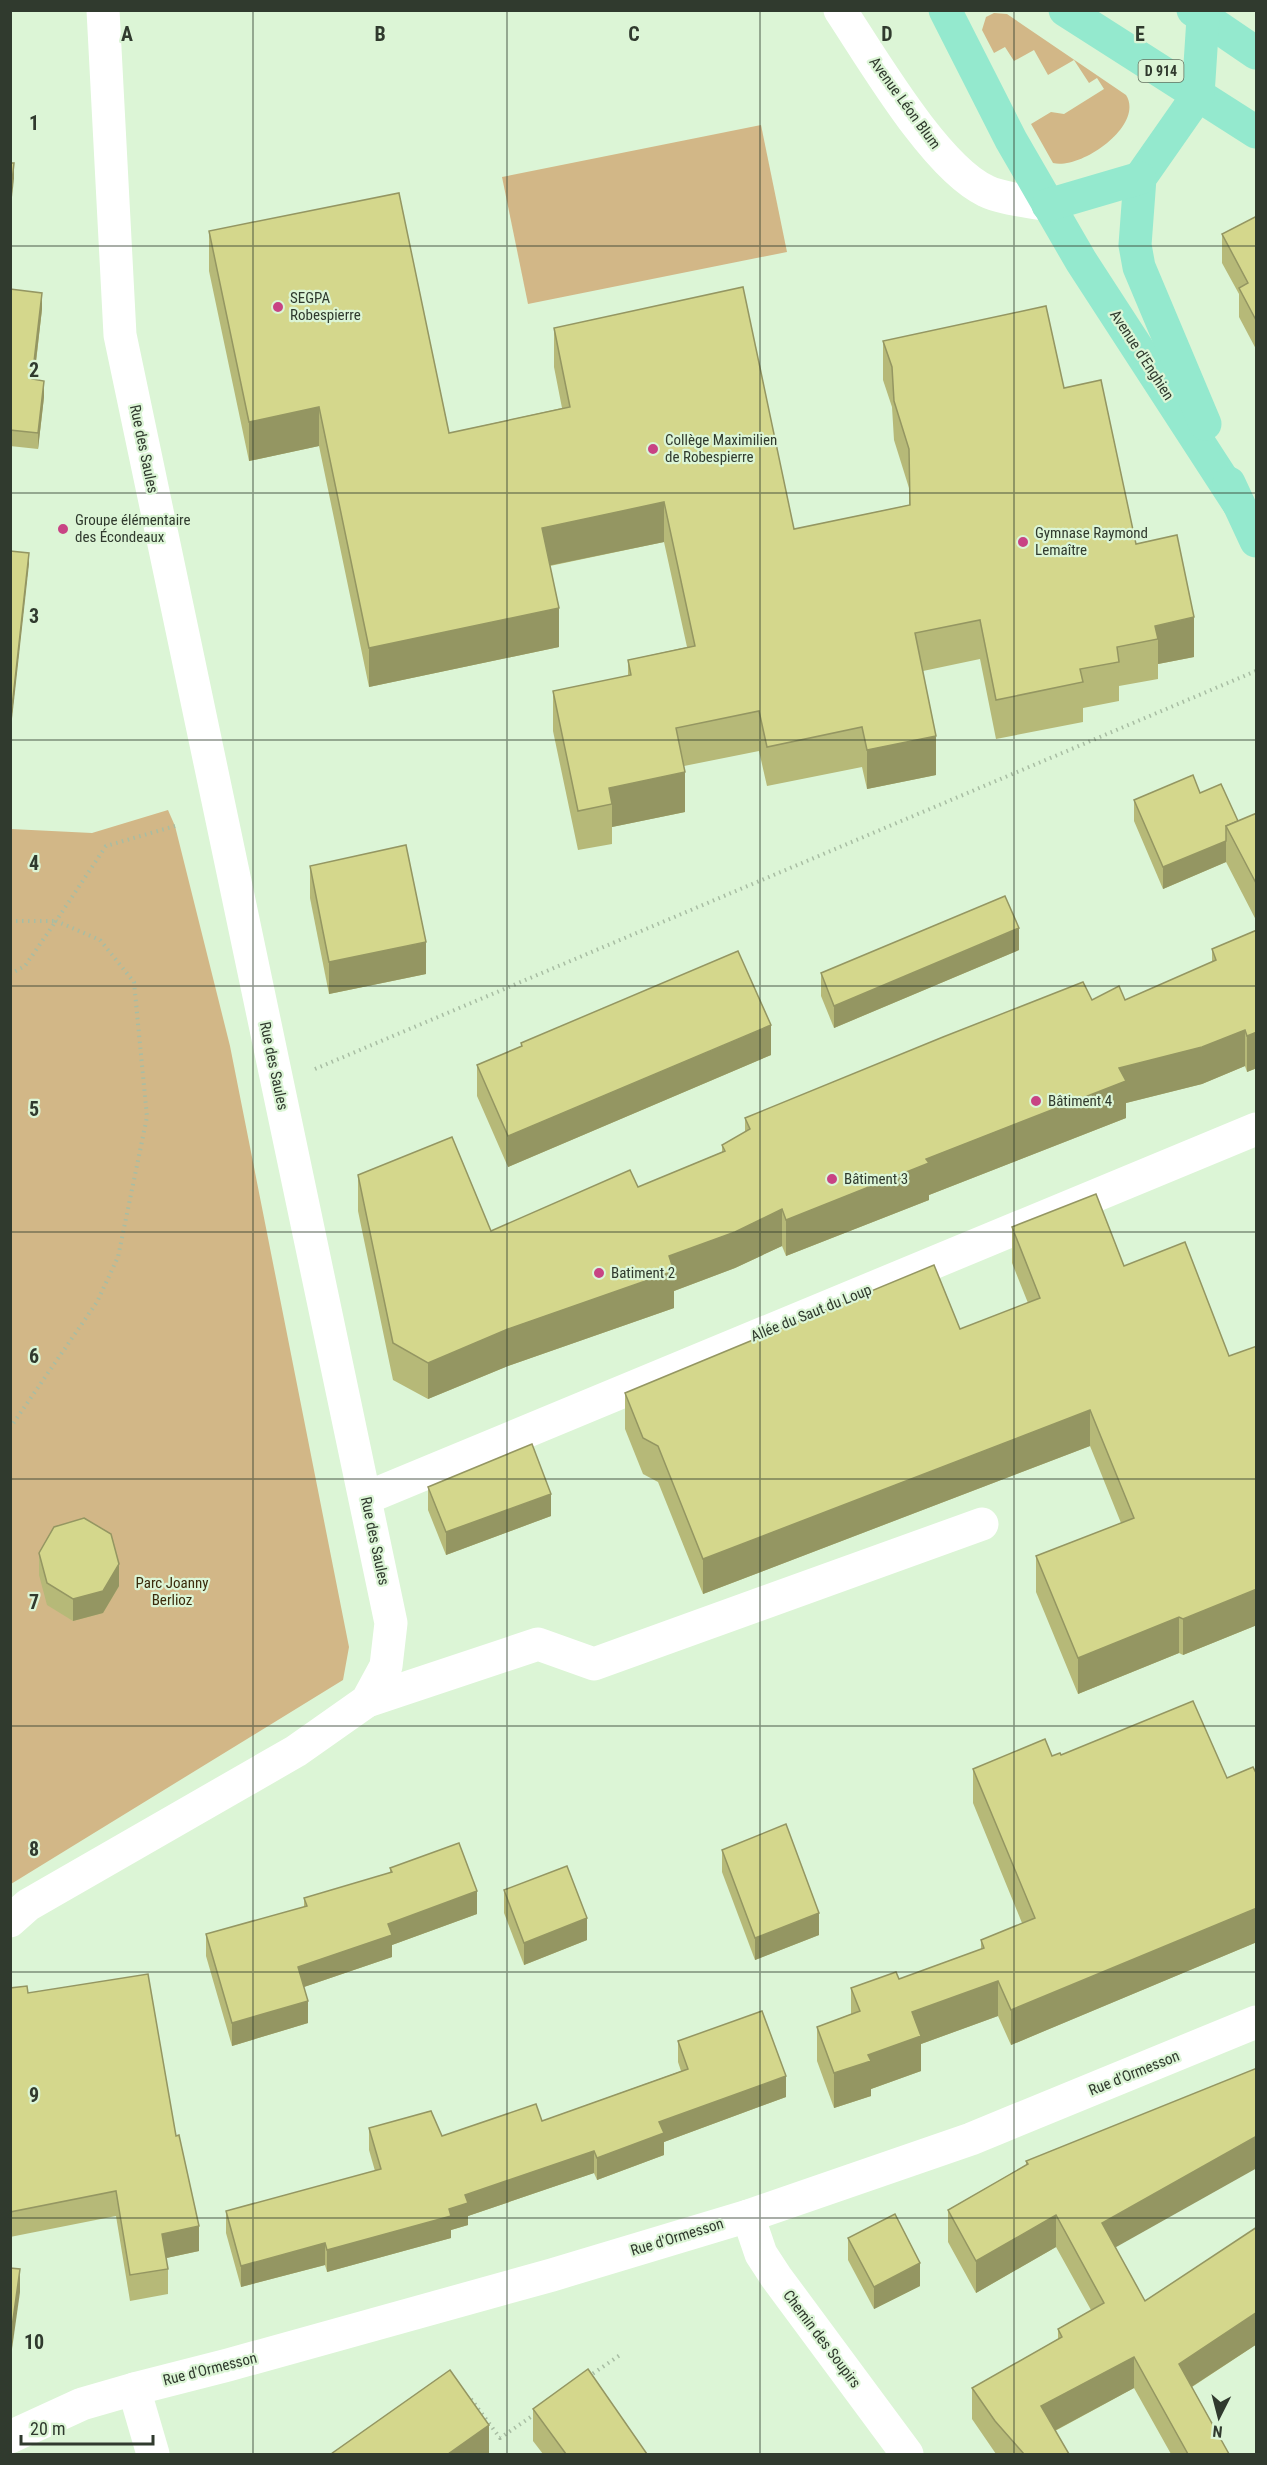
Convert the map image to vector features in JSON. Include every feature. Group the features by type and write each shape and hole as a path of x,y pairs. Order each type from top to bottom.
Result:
{"main road":[{"name":"Avenue d'Enghien","path":"945,10 1011,140 1081,261 1238,503"},
{"name":"D 914","path":"1065,10 1257,132"},
{"path":"1048,205 1140,178 1198,95 1198,14"},
{"path":"1198,14 1257,53"},
{"name":"Avenue d'Enghien","path":"1140,178 1135,245 1139,267 1238,503 1257,541"}],"street":[{"name":"Rue des Saules","path":"10,1921 28,1905 296,1751 367,1701 386,1666 391,1623 120,335 103,10"},
{"name":"Avenue Léon Blum","path":"840,10 910,114 956,168 987,192 1048,205"},
{"name":"Allée du Saut du Loup","path":"366,1498 1257,1129"},
{"path":"367,1701 537,1644 594,1664 982,1524"},
{"name":"Rue d'Ormesson","path":"10,2437 82,2404 540,2278 748,2216 971,2139 1257,2022"},
{"name":"Chemin des Soupirs","path":"748,2216 761,2253 776,2277 908,2454"},
{"path":"134,2389 153,2454"},
{"name":"Rue d'Ormesson","path":"10,2414 48,2401 82,2404"}],"path":[{"path":"278,1084 1257,671"},
{"path":"10,974 25,966 106,846 175,826"},
{"path":"10,921 56,921 100,940 135,982 147,1117 118,1257 96,1302 10,1428"},
{"path":"583,2380 620,2355"},
{"path":"468,2396 500,2438 537,2412"}],"green space":[{"path":"994,13 1007,14 1126,95 1129,107 1127,119 1119,132 1107,143 1079,160 1053,163 1031,124 1051,112 1064,114 1104,89 1097,78 1089,83 1074,60 1048,75 1034,50 1014,61 1005,47 994,53 982,30 986,17"},
{"path":"761,125 787,252 528,304 502,177"},
{"name":"Parc Joanny Berlioz","path":"168,810 175,826 230,1046 349,1647 343,1680 11,1884 11,829 92,833"}],"building":[{"path":"10,163 14,163 10,199"},
{"path":"399,193 449,433 570,407 554,328 743,287 794,529 910,505 909,449 894,401 892,367 883,341 1046,306 1064,388 1101,380 1136,544 1177,535 1194,617 1155,626 1158,639 1117,647 1119,662 1080,669 1083,682 996,700 980,620 915,633 936,736 867,750 862,727 767,747 759,711 676,728 685,772 609,788 612,804 578,811 553,691 631,675 628,660 695,646 664,502 542,528 559,608 369,648 319,407 249,422 209,231"},
{"path":"1257,216 1257,322 1239,288 1248,283 1222,234"},
{"path":"10,289 42,293 32,379 44,381 38,433 10,430"},
{"path":"10,551 29,553 10,725"},
{"path":"1193,775 1200,793 1221,784 1238,821 1226,826 1226,841 1163,867 1134,800"},
{"path":"1257,813 1257,885 1226,826"},
{"path":"406,845 426,942 329,962 310,866"},
{"path":"1005,896 1019,928 834,1006 821,973"},
{"path":"1257,930 1257,1032 1247,1036 1245,1030 1202,1047 1119,1068 1126,1081 926,1159 929,1163 786,1220 782,1209 735,1232 669,1256 674,1271 508,1329 428,1363 393,1343 358,1175 452,1137 491,1231 630,1170 638,1187 725,1151 722,1145 750,1129 745,1118 1083,982 1092,1000 1119,986 1125,1000 1216,960 1212,949"},
{"path":"738,951 771,1025 508,1136 477,1065 522,1046 521,1043"},
{"path":"1096,1194 1124,1266 1185,1242 1229,1356 1257,1346 1257,1589 1183,1619 1179,1617 1078,1658 1036,1556 1134,1518 1090,1410 703,1559 658,1446 643,1438 625,1393 934,1265 960,1329 1040,1298 1012,1227"},
{"path":"532,1444 551,1494 446,1532 428,1487"},
{"path":"84,1518 111,1534 119,1564 103,1591 73,1599 47,1583 39,1553 54,1527"},
{"path":"1193,1701 1227,1778 1253,1767 1257,1775 1257,1908 1011,2010 998,1981 912,2012 921,2036 868,2055 871,2061 834,2073 817,2027 860,2011 851,1988 896,1972 899,1979 984,1948 981,1940 1035,1918 973,1769 1045,1739 1052,1756 1060,1753 1061,1755"},
{"path":"786,1824 819,1913 755,1938 722,1850"},
{"path":"459,1843 477,1891 388,1924 392,1935 298,1967 308,2001 232,2023 206,1934 307,1906 304,1898 392,1872 390,1868"},
{"path":"567,1866 587,1918 524,1943 504,1890"},
{"path":"148,1974 176,2136 179,2135 199,2226 162,2234 168,2269 130,2275 116,2191 10,2212 10,1988 27,1986 28,1993"},
{"path":"762,2011 786,2076 659,2122 664,2133 597,2158 594,2151 465,2195 468,2203 449,2209 451,2216 327,2250 325,2243 241,2266 226,2211 381,2169 369,2128 431,2111 442,2136 536,2104 542,2121 688,2069 678,2041"},
{"path":"1257,2068 1257,2136 1102,2223 1145,2301 1257,2227 1257,2312 1179,2364 1229,2454 1188,2454 1134,2357 1041,2406 1069,2454 1024,2454 995,2421 972,2388 1062,2337 1058,2329 1104,2303 1056,2215 976,2261 948,2210 1028,2164 1026,2161"},
{"path":"895,2214 920,2263 874,2287 848,2238"},
{"path":"10,2268 20,2269 11,2334 10,2334"},
{"path":"588,2369 647,2454 566,2454 533,2409"},
{"path":"450,2370 489,2425 448,2454 331,2454"}],"place":[{"name":"SEGPA Robespierre","path":"278,307"},
{"name":"Collège Maximilien de Robespierre","path":"653,449"},
{"name":"Groupe élémentaire des Écondeaux","path":"63,529"},
{"name":"Gymnase Raymond Lemaître","path":"1023,542"},
{"name":"Bâtiment 4","path":"1036,1101"},
{"name":"Bâtiment 3","path":"832,1179"},
{"name":"Batiment 2","path":"599,1273"}]}
